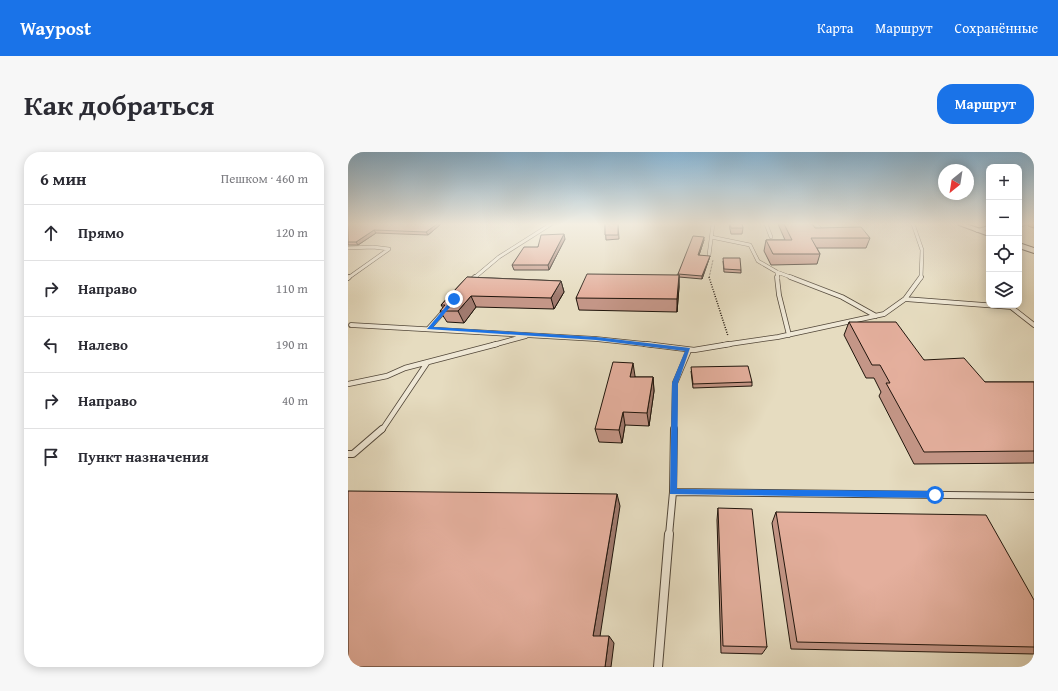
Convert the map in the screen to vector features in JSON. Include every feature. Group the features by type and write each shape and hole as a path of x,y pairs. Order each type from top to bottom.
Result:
{"lane":[{"path":"348,278 389,249 381,248"},
{"path":"468,284 482,268 515,248"},
{"path":"709,255 710,248"},
{"path":"752,248 758,261 777,272 842,297 876,316"},
{"path":"351,325 596,338 688,350 789,335 884,314 905,299 922,276 921,248"},
{"path":"777,272 779,295 789,335"},
{"path":"905,299 1011,307 1034,325"},
{"path":"429,328 449,305"},
{"path":"348,384 387,376 405,368 474,351 530,334"},
{"path":"658,667 673,492 675,383 688,350"},
{"path":"348,460 350,454 382,431 427,363"},
{"path":"673,492 1034,496"}],"path":[{"path":"709,255 713,259 709,279 731,344"}],"building":[{"path":"523,248 557,248 548,265 512,265"},
{"path":"688,248 700,248 698,255 710,256 702,276 678,274"},
{"path":"770,248 817,248 820,254 773,254"},
{"path":"723,258 740,258 741,270 724,269"},
{"path":"587,274 679,275 677,299 576,298"},
{"path":"467,277 561,281 551,298 471,296 458,311 440,311 445,305 441,305"},
{"path":"849,322 896,322 924,360 964,358 985,382 1034,382 1034,451 924,452 886,383 890,383 880,365 872,365"},
{"path":"613,362 633,363 630,377 653,377 647,413 623,412 619,430 595,429"},
{"path":"748,366 752,382 693,384 691,367"},
{"path":"348,491 617,494 593,636 609,636 605,667 348,667"},
{"path":"718,508 752,509 767,647 723,646"},
{"path":"776,512 986,515 1034,600 1034,647 797,642"}],"route":[{"path":"454,299 429,328 596,338 688,350 675,383 673,492 935,495"}]}
